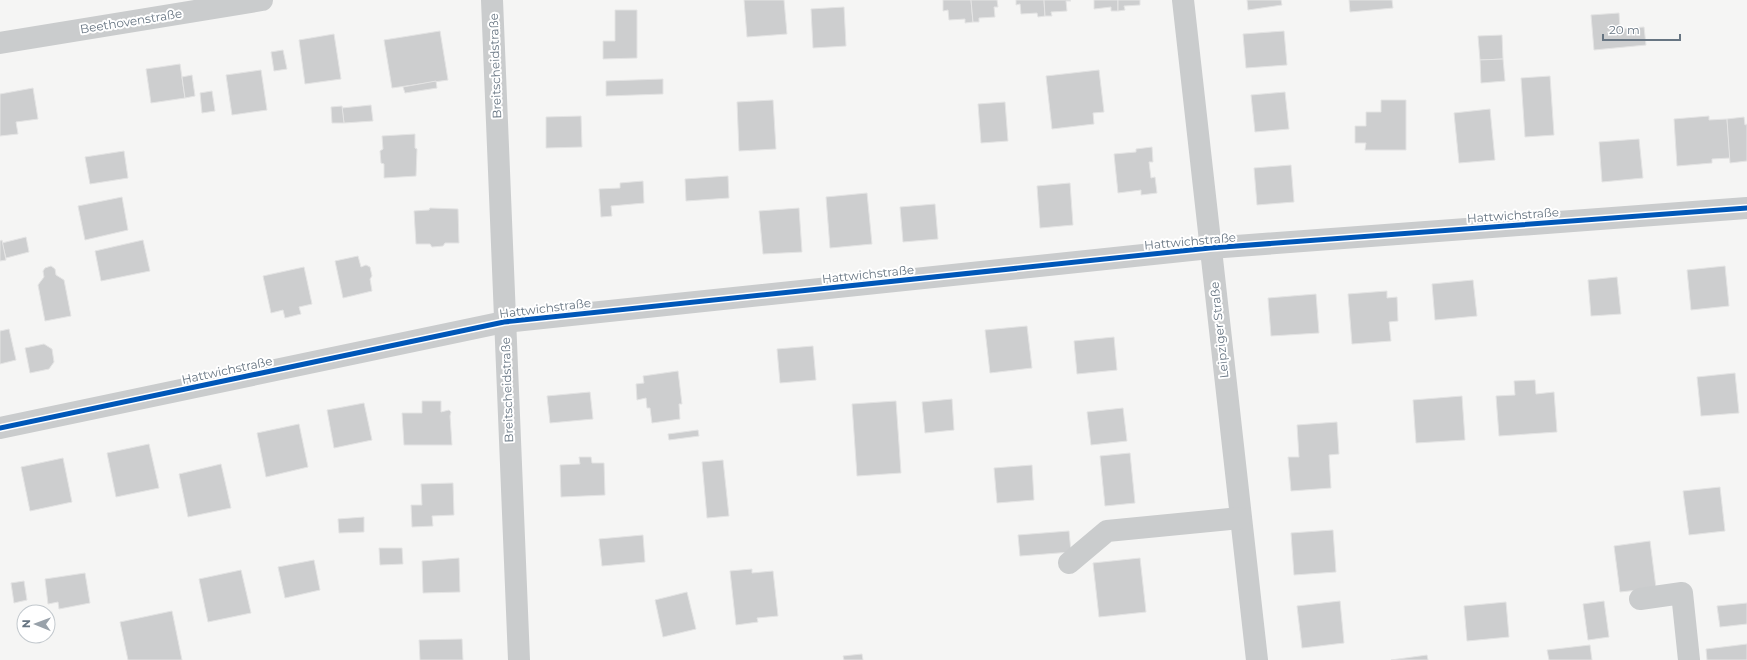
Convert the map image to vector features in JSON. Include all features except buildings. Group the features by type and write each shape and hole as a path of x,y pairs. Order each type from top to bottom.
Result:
{"street":[{"name":"Beethovenstraße","path":"0,42 262,0"},
{"name":"Breitscheidstraße","path":"492,0 519,660"},
{"name":"Leipziger Straße","path":"1183,0 1257,660"},
{"name":"Hattwichstraße","path":"0,428 504,322 1210,248 1747,208"},
{"path":"1069,563 1107,531 1240,518"},
{"path":"1640,599 1690,592 1689,660"}],"cycle path":[{"path":"0,428 504,322 1210,248 1747,208"}]}
